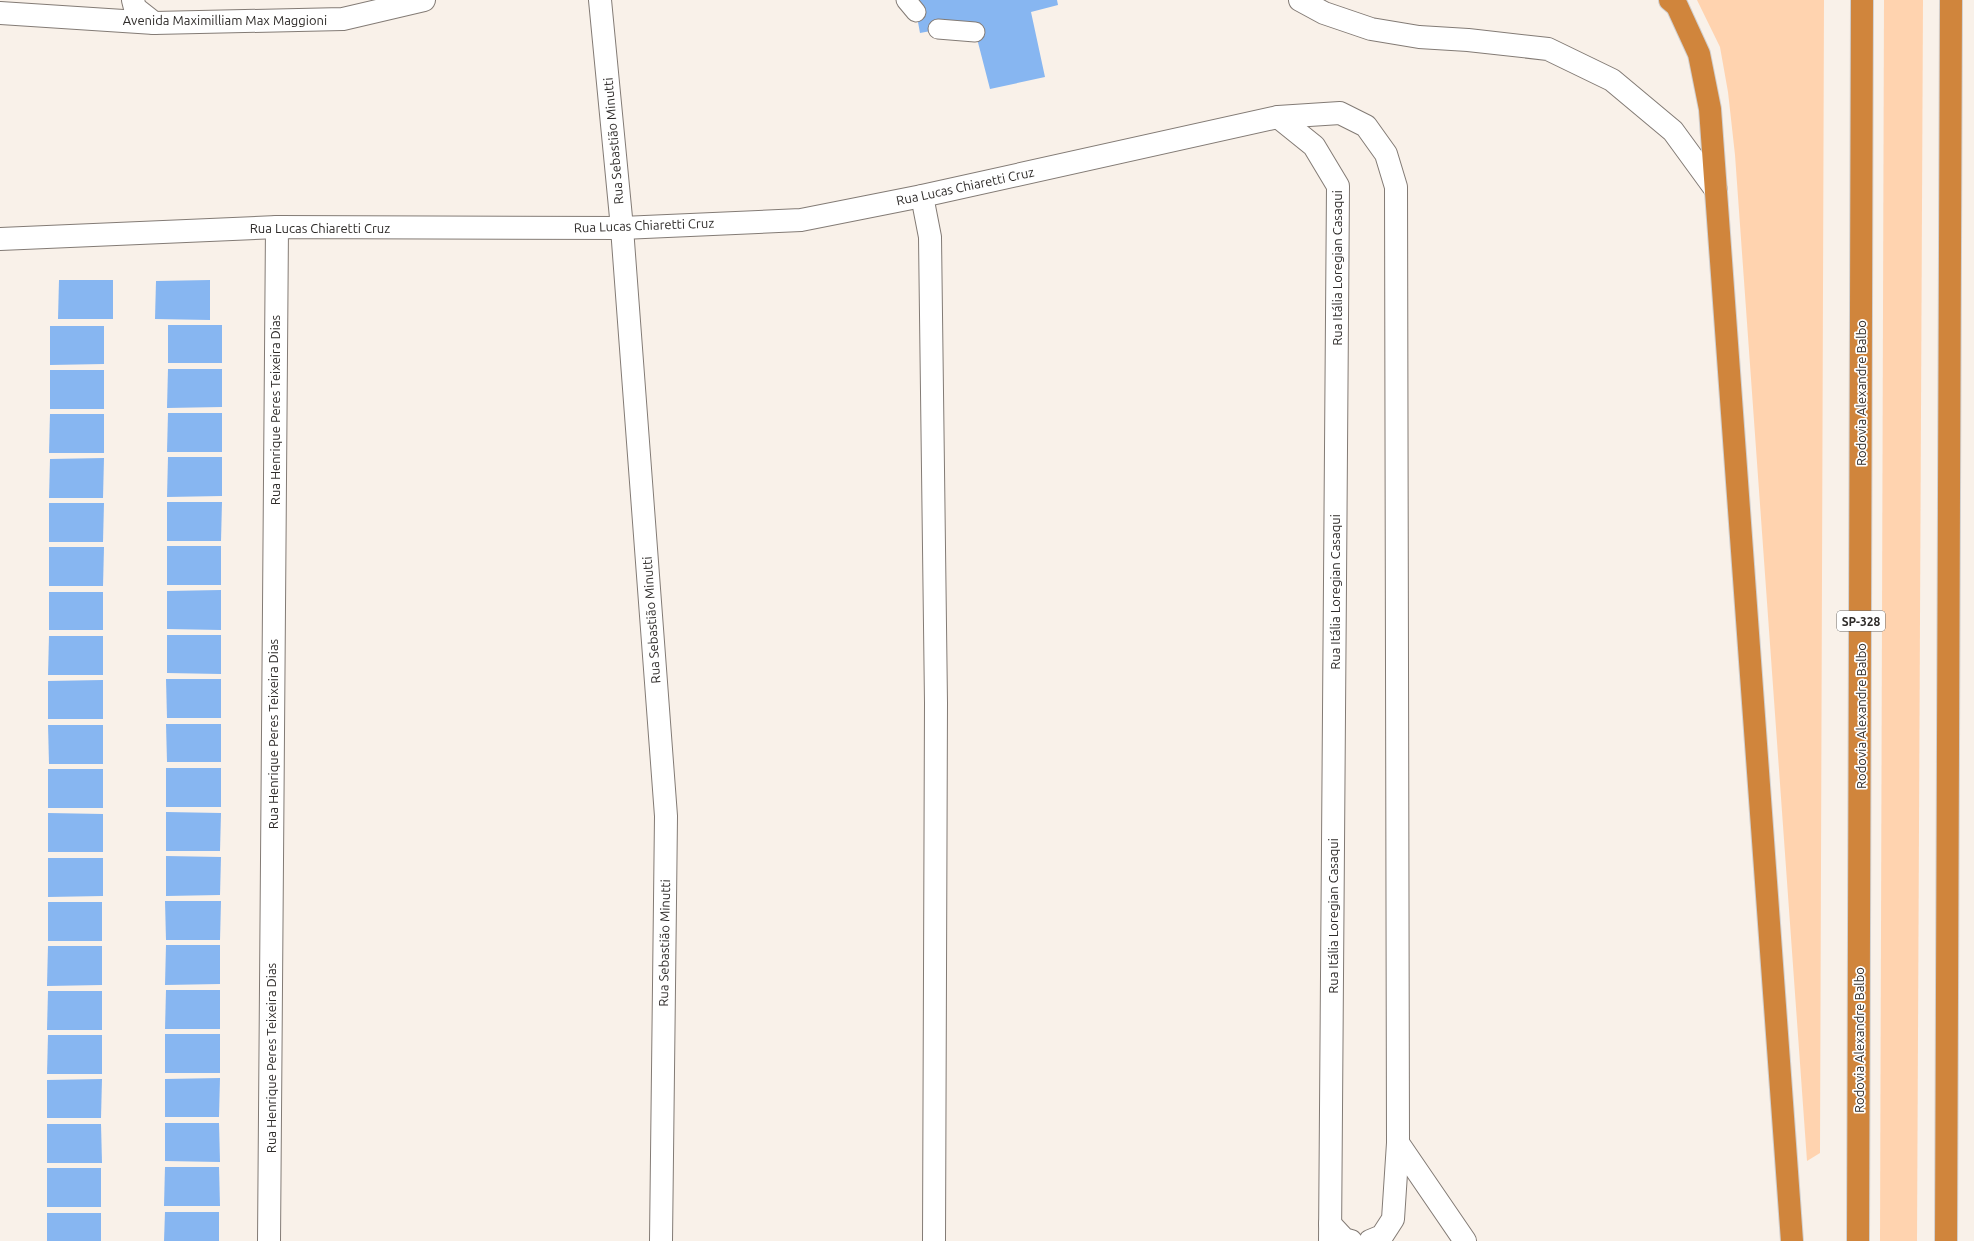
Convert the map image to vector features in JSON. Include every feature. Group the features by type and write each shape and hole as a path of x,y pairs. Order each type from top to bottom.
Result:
{"highway":[{"path":"1670,0 1677,6 1699,54 1710,109 1792,1241"},
{"name":"Rodovia Alexandre Balbo","path":"1858,1241 1862,0"},
{"path":"1946,1241 1951,0"}],"street":[{"path":"133,0 134,8 154,23"},
{"name":"Avenida Maximilliam Max Maggioni","path":"0,13 154,23 343,19 424,0"},
{"name":"Rua Sebastião Minutti","path":"600,0 622,228 666,816 661,1241"},
{"path":"1300,0 1324,13 1371,29 1419,37 1468,40 1548,49 1612,80 1673,131 1716,190"},
{"path":"1278,117 1340,113 1366,126 1386,154 1396,187 1398,1143 1393,1219 1382,1236 1370,1241"},
{"name":"Rua Lucas Chiaretti Cruz","path":"0,239 277,227 622,228 801,220 922,196 1278,117"},
{"name":"Rua Itália Loregian Casaqui","path":"1278,117 1314,146 1338,186 1330,1232 1351,1241"},
{"path":"922,196 930,237 935,687 934,1241"},
{"name":"Rua Henrique Peres Teixeira Dias","path":"269,1241 277,227"},
{"path":"1398,1143 1465,1241"}],"lane":[{"path":"938,29 975,32"}],"shaded area":[{"path":"1697,0 1824,0 1820,1153 1807,1161 1735,155 1728,92 1720,47"},
{"path":"1884,0 1923,0 1917,1241 1880,1241"}],"building":[{"path":"914,0 1057,0 1058,5 1031,12 1045,77 990,89 973,23 920,33"},
{"path":"59,280 113,280 113,319 58,319"},
{"path":"210,280 210,320 155,319 156,281"},
{"path":"168,325 222,325 222,363 168,363"},
{"path":"50,326 104,326 104,364 50,365"},
{"path":"168,369 222,369 222,407 167,408"},
{"path":"50,370 104,370 104,409 50,409"},
{"path":"168,413 222,413 222,452 167,452"},
{"path":"50,414 104,414 104,453 49,453"},
{"path":"168,457 222,457 222,496 167,497"},
{"path":"104,458 103,498 49,498 50,459"},
{"path":"167,502 222,502 221,541 167,541"},
{"path":"49,503 104,503 103,542 49,542"},
{"path":"167,546 221,546 221,585 167,585"},
{"path":"49,547 104,547 103,586 49,586"},
{"path":"221,590 221,630 167,629 167,591"},
{"path":"49,592 103,592 103,630 49,630"},
{"path":"167,635 221,635 221,674 167,673"},
{"path":"49,636 103,636 103,675 48,675"},
{"path":"166,679 221,679 221,718 167,718"},
{"path":"103,680 103,719 48,719 48,681"},
{"path":"166,724 221,724 221,762 167,762"},
{"path":"48,725 103,725 103,764 49,764"},
{"path":"166,768 221,768 221,807 166,807"},
{"path":"48,769 103,769 103,808 48,808"},
{"path":"166,812 221,813 220,851 166,851"},
{"path":"48,813 103,814 103,852 48,852"},
{"path":"166,856 221,857 220,895 166,896"},
{"path":"48,858 103,858 103,896 48,897"},
{"path":"165,901 221,901 220,940 166,940"},
{"path":"48,902 102,902 102,941 48,941"},
{"path":"166,945 220,945 220,984 165,985"},
{"path":"48,946 102,946 102,985 47,986"},
{"path":"166,990 220,990 220,1029 165,1029"},
{"path":"48,991 102,991 102,1030 47,1030"},
{"path":"165,1034 220,1034 220,1073 165,1073"},
{"path":"48,1035 102,1035 102,1074 47,1074"},
{"path":"220,1078 219,1117 165,1117 165,1079"},
{"path":"102,1079 101,1118 47,1118 47,1080"},
{"path":"165,1123 219,1123 220,1162 165,1161"},
{"path":"47,1124 101,1124 102,1163 47,1163"},
{"path":"165,1167 219,1167 220,1206 164,1206"},
{"path":"47,1168 101,1168 101,1207 47,1207"},
{"path":"165,1212 219,1212 219,1241 164,1241"},
{"path":"47,1213 101,1213 101,1241 47,1241"}]}
